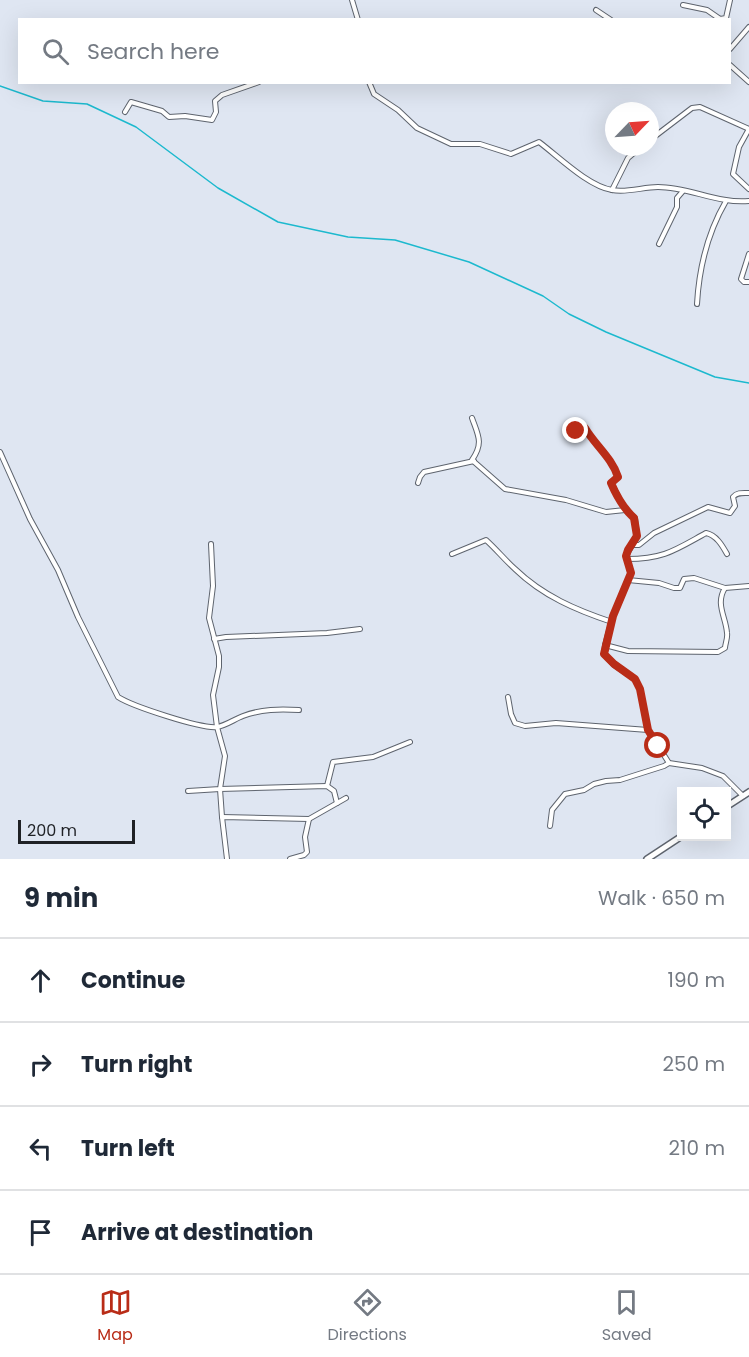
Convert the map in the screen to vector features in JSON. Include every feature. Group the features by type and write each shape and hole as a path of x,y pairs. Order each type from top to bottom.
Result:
{"main road":[{"path":"731,804 749,792"},
{"path":"649,858 677,839"}],"street":[{"path":"352,0 357,18"},
{"path":"726,18 730,0"},
{"path":"683,5 706,10 718,18"},
{"path":"596,10 608,18"},
{"path":"731,47 749,27"},
{"path":"731,67 749,81"},
{"path":"125,112 131,102 162,111 169,117 185,116 212,120 216,112 215,101 222,95 253,84"},
{"path":"370,84 374,94 417,128 451,144 480,144 511,154 539,142 592,182 612,190 658,187 712,195 726,201 749,201"},
{"path":"659,133 693,108 700,107 749,129 739,147 733,174 749,189"},
{"path":"612,190 631,156"},
{"path":"659,244 677,207 676,198 684,190"},
{"path":"697,304 699,278 711,237 726,201"},
{"path":"749,254 741,279 749,282"},
{"path":"472,418 480,440 479,450 472,460 505,489 566,500 606,512 625,510"},
{"path":"576,431 585,428 616,470 618,477 611,483 625,510 634,518 636,526 637,536 630,545 627,559 631,573 612,622 604,654 635,679 640,689 648,730 669,763"},
{"path":"0,452 115,694 131,704 198,725 217,727 256,711 298,710"},
{"path":"418,483 424,472 474,462"},
{"path":"630,545 639,545 654,533 708,507 730,513 735,506 734,495 749,493"},
{"path":"627,559 640,559 678,550 706,533 711,534 727,554"},
{"path":"452,554 486,540 516,570 549,595 570,608 612,622"},
{"path":"211,544 213,586 209,618 219,656 213,695 217,727 225,756 220,789 226,859"},
{"path":"628,580 659,583 674,588 680,588 684,579 694,578 725,588 749,586"},
{"path":"605,645 628,651 718,652 725,648 727,633 720,610 722,591 725,588"},
{"path":"214,639 360,629"},
{"path":"508,697 515,723 525,726 556,723 648,730"},
{"path":"327,786 333,762 373,757 410,742"},
{"path":"550,826 552,810 565,794 584,790 600,782 620,780 669,763 702,768 723,776 743,796"},
{"path":"188,791 327,786 334,791 337,803"},
{"path":"222,817 309,819 346,798"},
{"path":"290,859 307,852 304,837 309,819"}],"waterway":[{"path":"0,86 43,101 87,104 136,127 218,188 278,222 348,237 395,240 469,262 543,296 569,314 606,332 715,377 749,383"}],"route":[{"path":"576,431 585,428 611,462 618,477 611,483 625,510 634,518 637,536 626,556 631,573 613,616 604,654 635,679 640,689 648,730 658,746"}]}
